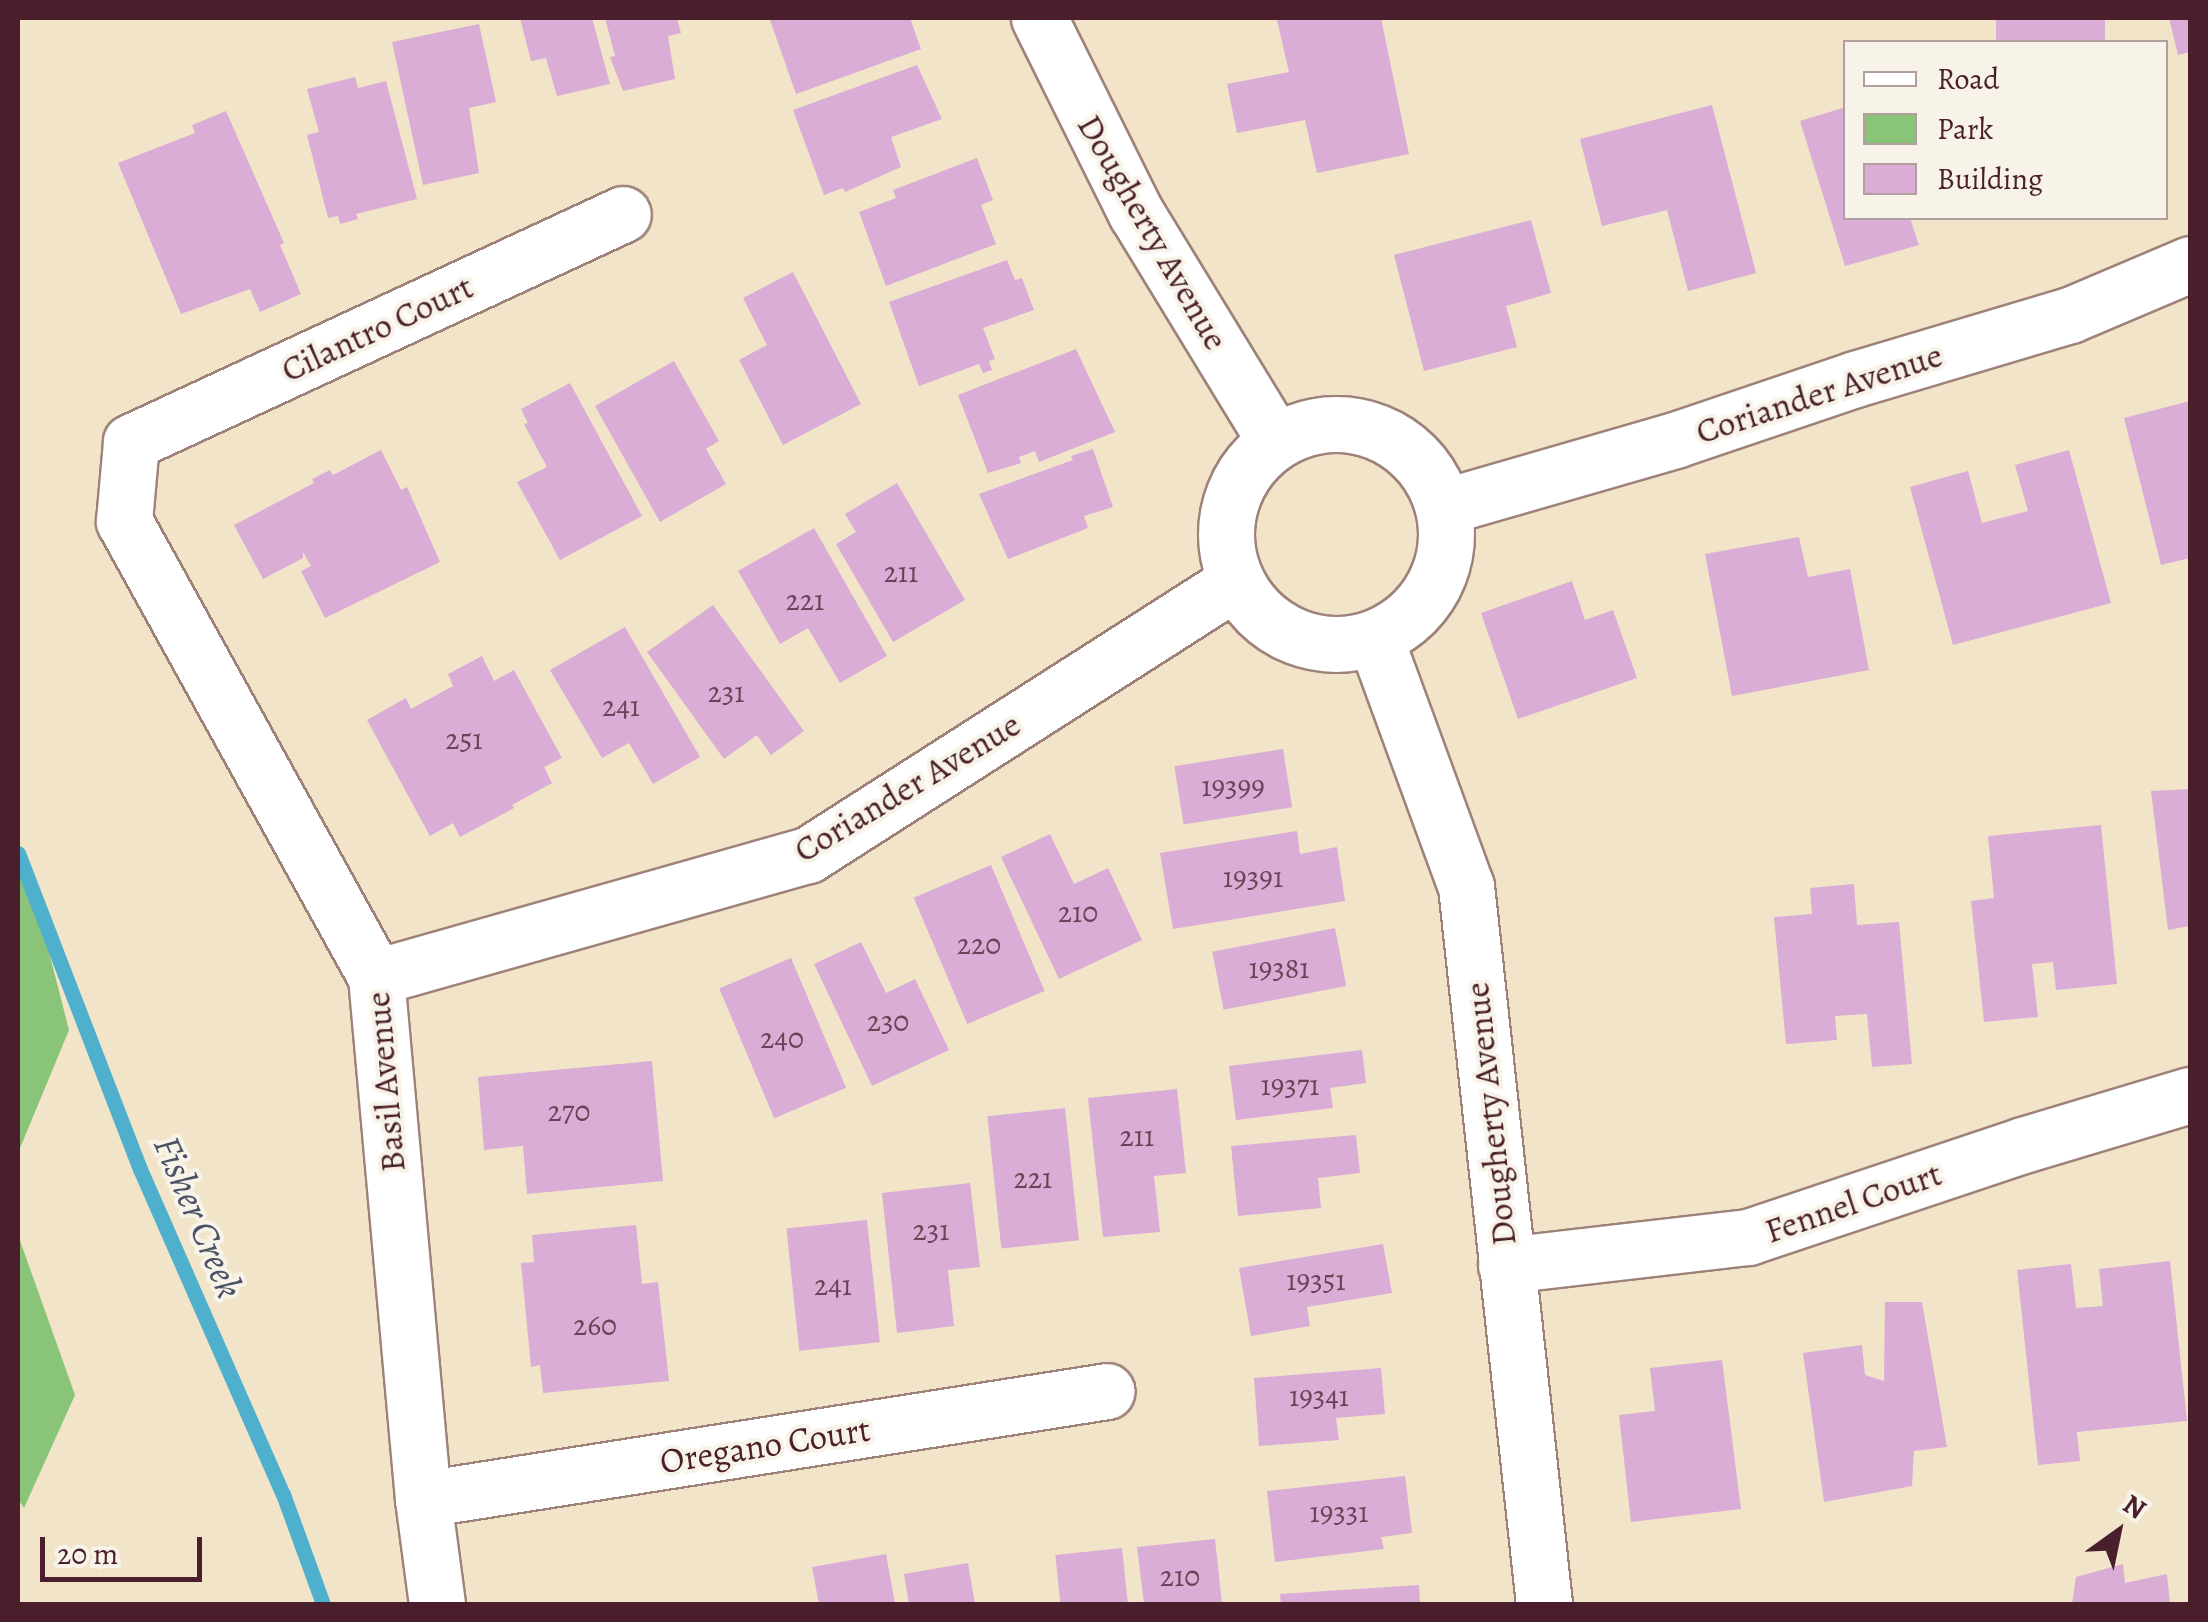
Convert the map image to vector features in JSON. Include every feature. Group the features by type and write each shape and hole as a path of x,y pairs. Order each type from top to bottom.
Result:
{"street":[{"name":"Dougherty Avenue","path":"1039,18 1136,213 1275,441"},
{"name":"Cilantro Court","path":"132,442 623,214"},
{"name":"Coriander Avenue","path":"1443,507 1675,440 1856,379 2070,315 2190,264"},
{"path":"1324,426 1376,432 1406,449 1429,476 1443,507 1446,548 1434,586 1410,618 1375,638 1334,645 1294,637 1260,615 1235,582 1225,544 1229,504 1246,468 1275,441 1324,426"},
{"name":"Basil Avenue","path":"132,442 124,521 376,977 423,1499 437,1604"},
{"name":"Coriander Avenue","path":"376,977 808,855 1235,582"},
{"name":"Dougherty Avenue","path":"1375,638 1466,886 1544,1604"},
{"name":"Fennel Court","path":"1506,1265 1748,1237 2023,1145 2190,1095"},
{"name":"Oregano Court","path":"423,1499 1108,1391"}],"green space":[{"path":"18,870 34,894 69,1030 18,1153"},
{"path":"18,1235 75,1395 24,1508 18,1499"}],"building":[{"path":"520,18 592,18 610,84 557,96 546,58 531,61"},
{"path":"605,18 677,18 681,33 668,36 675,79 623,91 610,57 615,56"},
{"path":"910,18 921,49 796,94 770,20"},
{"path":"1381,18 1409,154 1317,173 1305,120 1237,133 1227,84 1289,72 1277,20"},
{"path":"1996,18 2105,18 2105,40 1996,40"},
{"path":"2169,18 2190,18 2190,52 2178,55"},
{"path":"479,24 496,102 469,108 479,173 423,185 392,42"},
{"path":"917,65 942,119 891,137 901,167 845,192 843,188 824,195 793,110"},
{"path":"355,77 358,88 386,81 417,199 356,214 358,219 340,224 338,216 328,218 307,135 319,132 307,89"},
{"path":"1712,105 1756,273 1688,291 1667,210 1602,226 1580,139"},
{"path":"1843,108 1843,220 1911,220 1919,245 1845,266 1800,121"},
{"path":"226,111 284,243 280,245 301,294 260,312 250,289 181,314 118,163 195,133 192,125"},
{"path":"977,158 993,200 981,205 996,244 886,286 859,212 896,198 893,190"},
{"path":"1531,220 1551,293 1506,306 1517,347 1424,371 1394,255"},
{"path":"1007,260 1015,280 1022,278 1034,310 983,328 995,359 989,361 992,370 983,373 979,364 919,386 889,302"},
{"path":"793,272 861,404 783,445 739,360 767,345 743,298"},
{"path":"1076,349 1115,432 1039,462 1035,451 1019,457 1021,463 988,473 958,395"},
{"path":"674,361 719,441 706,449 726,484 660,522 595,406"},
{"path":"570,383 642,516 560,560 517,482 547,467 524,424 528,423 521,409"},
{"path":"2190,401 2190,558 2161,565 2124,418"},
{"path":"1093,449 1113,507 1084,516 1088,528 1008,559 979,494"},
{"path":"381,450 401,490 407,487 440,562 325,618 301,571 311,566 303,552 303,558 263,579 234,525 314,483 312,479 330,470 333,475"},
{"path":"2069,450 2111,603 1953,645 1910,487 1968,471 1982,523 2028,511 2015,465"},
{"path":"897,483 965,600 893,642 836,544 856,532 845,514"},
{"path":"814,528 887,656 840,683 808,628 780,644 738,571"},
{"path":"1799,537 1808,577 1850,569 1869,670 1732,696 1705,554"},
{"path":"1572,581 1585,620 1613,610 1637,678 1518,719 1481,613"},
{"path":"713,605 804,731 771,755 757,735 724,759 647,652"},
{"path":"625,627 700,757 653,784 629,743 602,758 550,670"},
{"path":"482,656 494,681 514,670 562,758 544,767 552,783 512,805 514,808 460,837 453,823 430,836 367,720 406,698 411,709 453,686 448,674"},
{"path":"1283,749 1292,807 1184,824 1174,766"},
{"path":"2190,789 2190,926 2168,930 2151,791"},
{"path":"2101,825 2117,984 2056,990 2053,962 2032,964 2038,1017 1984,1022 1971,901 1994,898 1988,836"},
{"path":"1297,831 1300,854 1337,847 1345,901 1173,929 1160,853"},
{"path":"1050,834 1074,884 1108,868 1142,940 1059,979 1001,857"},
{"path":"991,865 1045,991 967,1024 914,898"},
{"path":"1854,884 1857,925 1899,922 1912,1064 1872,1067 1867,1014 1835,1016 1837,1040 1786,1044 1774,917 1812,914 1810,888"},
{"path":"1335,928 1346,986 1224,1010 1212,952"},
{"path":"861,942 886,993 915,979 949,1050 872,1086 814,964"},
{"path":"791,958 846,1088 774,1118 719,988"},
{"path":"1362,1050 1366,1083 1330,1088 1333,1108 1236,1120 1229,1066"},
{"path":"652,1061 663,1181 527,1194 523,1146 484,1150 478,1077"},
{"path":"1177,1089 1186,1173 1154,1176 1160,1232 1103,1237 1088,1098"},
{"path":"1065,1108 1079,1240 1001,1248 987,1116"},
{"path":"1356,1135 1360,1173 1318,1178 1321,1208 1238,1216 1231,1146"},
{"path":"970,1183 980,1267 948,1270 954,1326 897,1333 882,1193"},
{"path":"867,1220 880,1342 799,1351 786,1228"},
{"path":"636,1225 642,1284 658,1282 669,1381 543,1393 540,1365 531,1367 521,1263 534,1262 532,1235"},
{"path":"1383,1244 1392,1293 1307,1307 1310,1326 1251,1336 1239,1268"},
{"path":"2170,1261 2187,1421 2077,1432 2080,1461 2038,1465 2017,1270 2071,1264 2076,1308 2103,1306 2099,1269"},
{"path":"1885,1302 1922,1302 1947,1447 1914,1451 1912,1486 1824,1502 1803,1353 1862,1345 1865,1375 1884,1381"},
{"path":"1722,1360 1741,1509 1631,1522 1619,1415 1655,1411 1650,1368"},
{"path":"1381,1368 1385,1414 1336,1418 1339,1440 1259,1446 1254,1378"},
{"path":"1405,1476 1412,1533 1381,1537 1384,1549 1275,1562 1267,1491"},
{"path":"1215,1539 1222,1604 1144,1604 1137,1547"},
{"path":"1122,1548 1128,1604 1061,1604 1055,1555"},
{"path":"886,1554 895,1604 819,1604 812,1567"},
{"path":"968,1563 975,1604 909,1604 904,1574"},
{"path":"2123,1564 2125,1583 2167,1574 2170,1604 2072,1604 2076,1577"},
{"path":"1419,1585 1420,1604 1281,1604 1280,1594"}],"waterway":[{"name":"Fisher Creek","path":"18,853 140,1169 283,1494 323,1604"}]}
